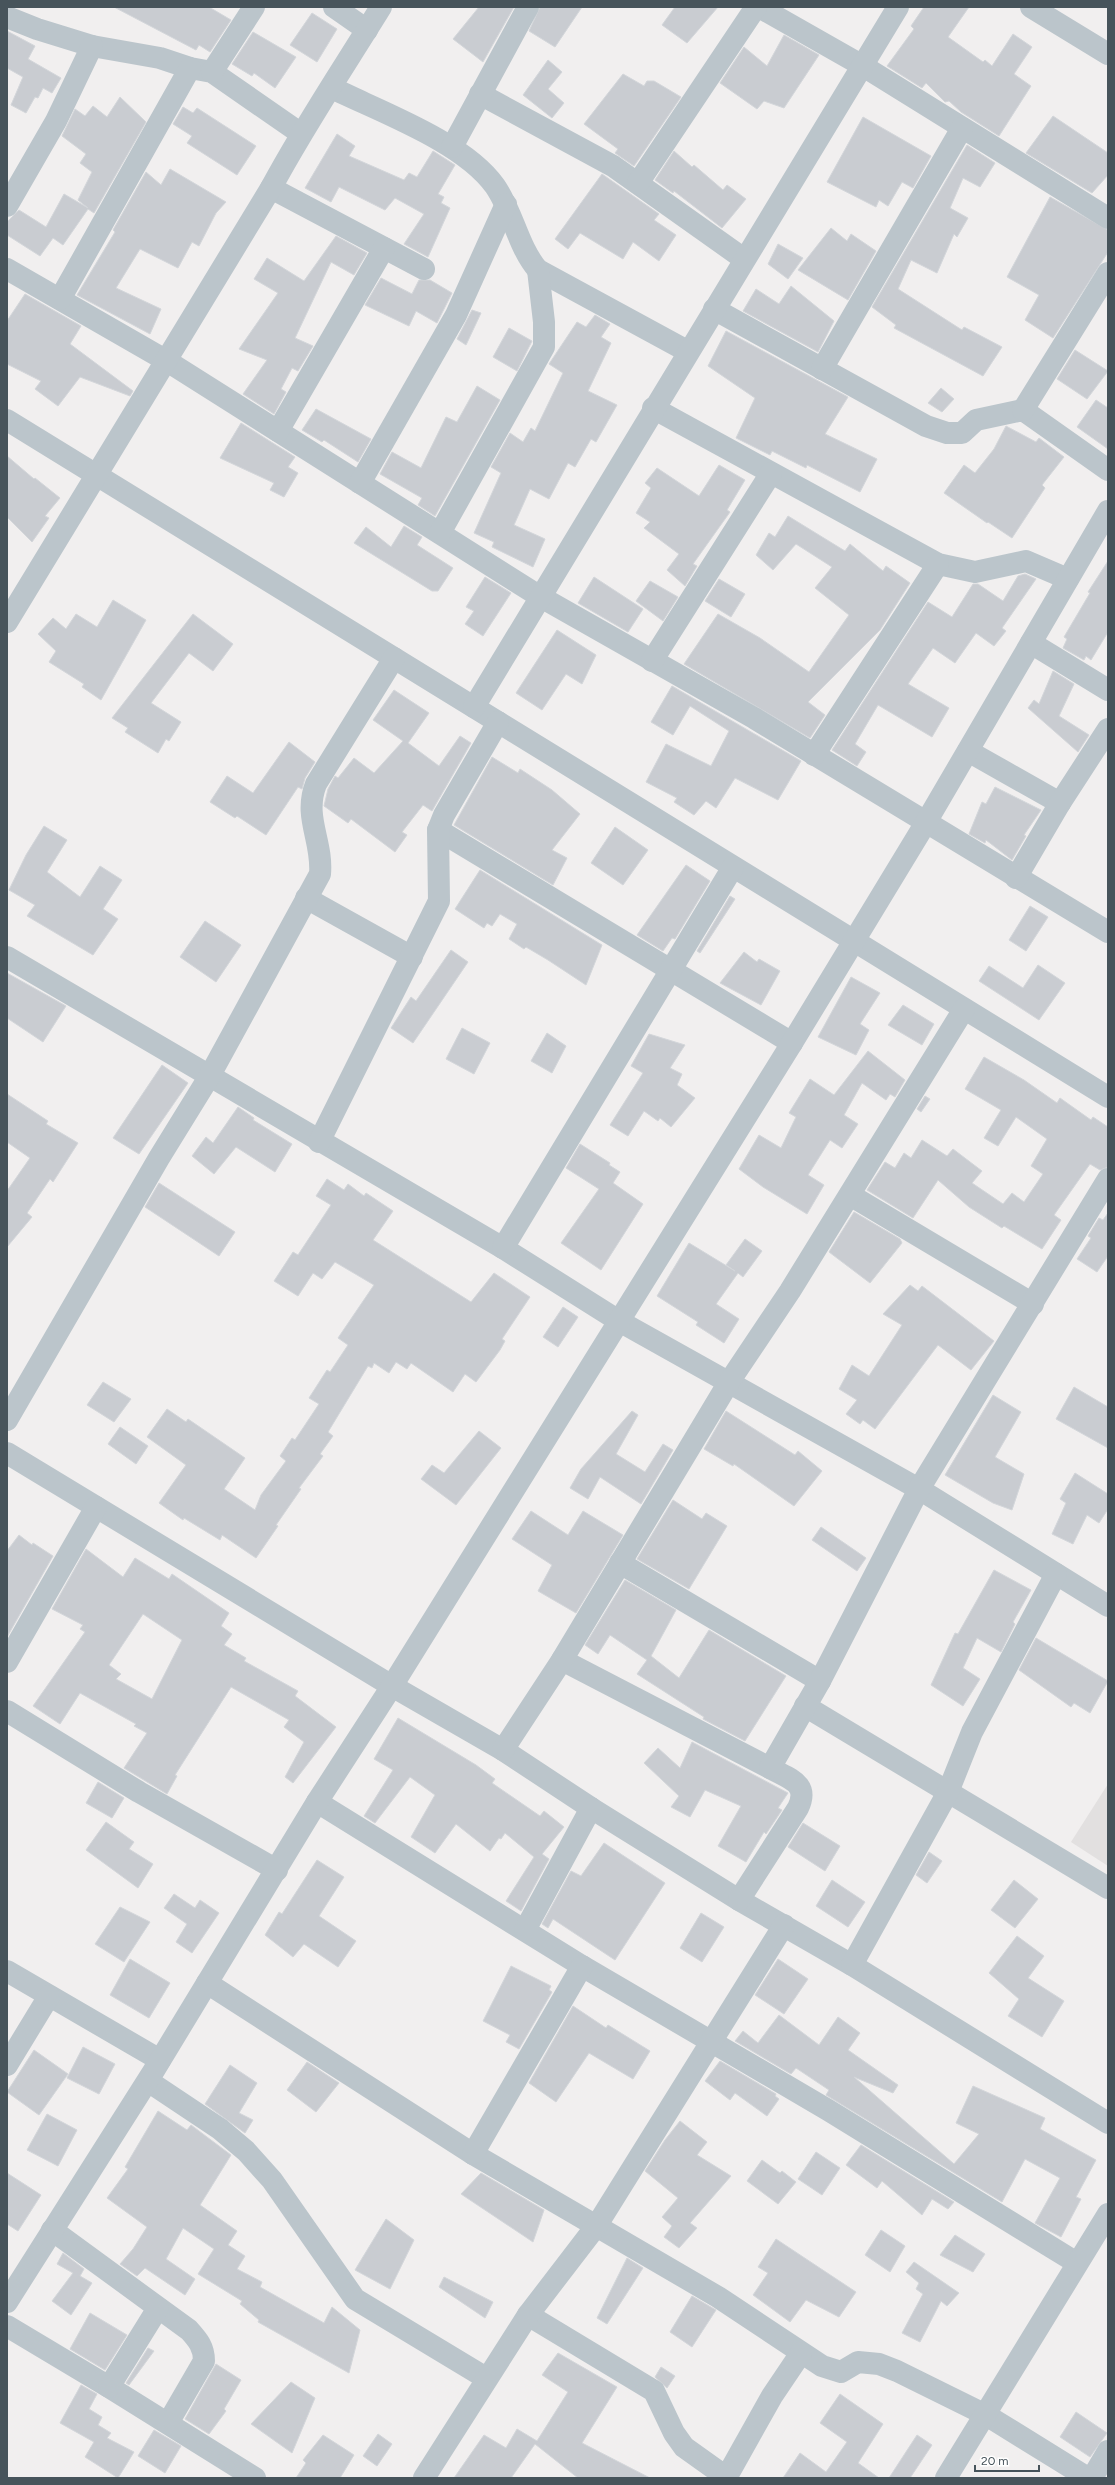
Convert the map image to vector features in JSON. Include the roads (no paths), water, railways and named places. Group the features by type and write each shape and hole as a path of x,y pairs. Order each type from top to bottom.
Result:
{"street":[{"path":"212,72 254,7"},
{"path":"334,7 367,30"},
{"path":"7,622 271,188 300,133 332,88 381,7"},
{"path":"452,147 528,7"},
{"path":"638,183 758,7 863,66 1108,218"},
{"path":"474,707 687,351 898,7"},
{"path":"1031,7 1108,54"},
{"path":"7,17 92,46 160,58 190,68 212,72 300,133"},
{"path":"7,206 56,121 92,46"},
{"path":"60,300 190,68"},
{"path":"332,88 452,147 485,173 506,204 528,259 538,270 687,351"},
{"path":"480,94 613,166 744,259"},
{"path":"822,369 962,128"},
{"path":"271,188 424,269"},
{"path":"360,483 456,314 506,204"},
{"path":"278,431 384,248"},
{"path":"7,269 166,361 540,596 814,756 925,824 1108,932"},
{"path":"440,533 544,347 544,322 538,270"},
{"path":"714,309 926,426 947,433 962,433 976,420 1023,410 1108,273"},
{"path":"653,408 938,564 975,572 1026,561 1068,579"},
{"path":"1023,410 1108,470"},
{"path":"7,420 1108,1097"},
{"path":"652,661 771,473"},
{"path":"7,2302 148,2081 318,1802 392,1686 792,1042 925,824 1068,579 1106,520"},
{"path":"814,756 938,564"},
{"path":"1031,643 1108,690"},
{"path":"7,1420 159,1158 209,1077 320,874 321,857 312,823 310,808 311,796 316,784 394,658"},
{"path":"319,1142 439,901 438,830 444,815 498,722"},
{"path":"1016,878 1060,803 1108,729"},
{"path":"968,751 1060,803"},
{"path":"438,830 792,1042"},
{"path":"503,1248 670,969 734,867"},
{"path":"306,898 412,957"},
{"path":"7,957 319,1142 503,1248 619,1321 919,1489 1108,1606"},
{"path":"503,1750 562,1660 729,1382 850,1195 964,1008"},
{"path":"770,1768 820,1681 919,1489 1108,1179"},
{"path":"850,1195 1033,1304"},
{"path":"7,1453 392,1686 503,1750 591,1808 739,1900 852,1965 1108,2123"},
{"path":"7,1662 96,1507"},
{"path":"620,1564 820,1681"},
{"path":"852,1965 948,1792 972,1732 1056,1574"},
{"path":"562,1660 770,1768 797,1784 803,1797 739,1900"},
{"path":"806,1706 1108,1888"},
{"path":"7,1711 139,1792 277,1870"},
{"path":"318,1802 582,1966 910,2160 1077,2263"},
{"path":"524,1930 591,1808"},
{"path":"424,2478 486,2378 528,2315 597,2225 784,1925"},
{"path":"473,2154 582,1966"},
{"path":"7,1971 160,2060"},
{"path":"207,1983 473,2154 718,2297 822,2366 841,2372 858,2362 879,2364 986,2415 1088,2478"},
{"path":"7,2065 49,1996"},
{"path":"148,2081 220,2129 246,2151 277,2187 356,2299 486,2378"},
{"path":"946,2478 986,2415 1077,2263 1100,2244 1108,2214"},
{"path":"52,2230 189,2330 204,2350 204,2361 168,2423"},
{"path":"109,2387 158,2308"},
{"path":"528,2315 654,2391 674,2433 684,2447 726,2478 772,2396 801,2353"},
{"path":"7,2326 168,2423 230,2471 255,2478"},
{"path":"1092,2478 1108,2451"}]}
